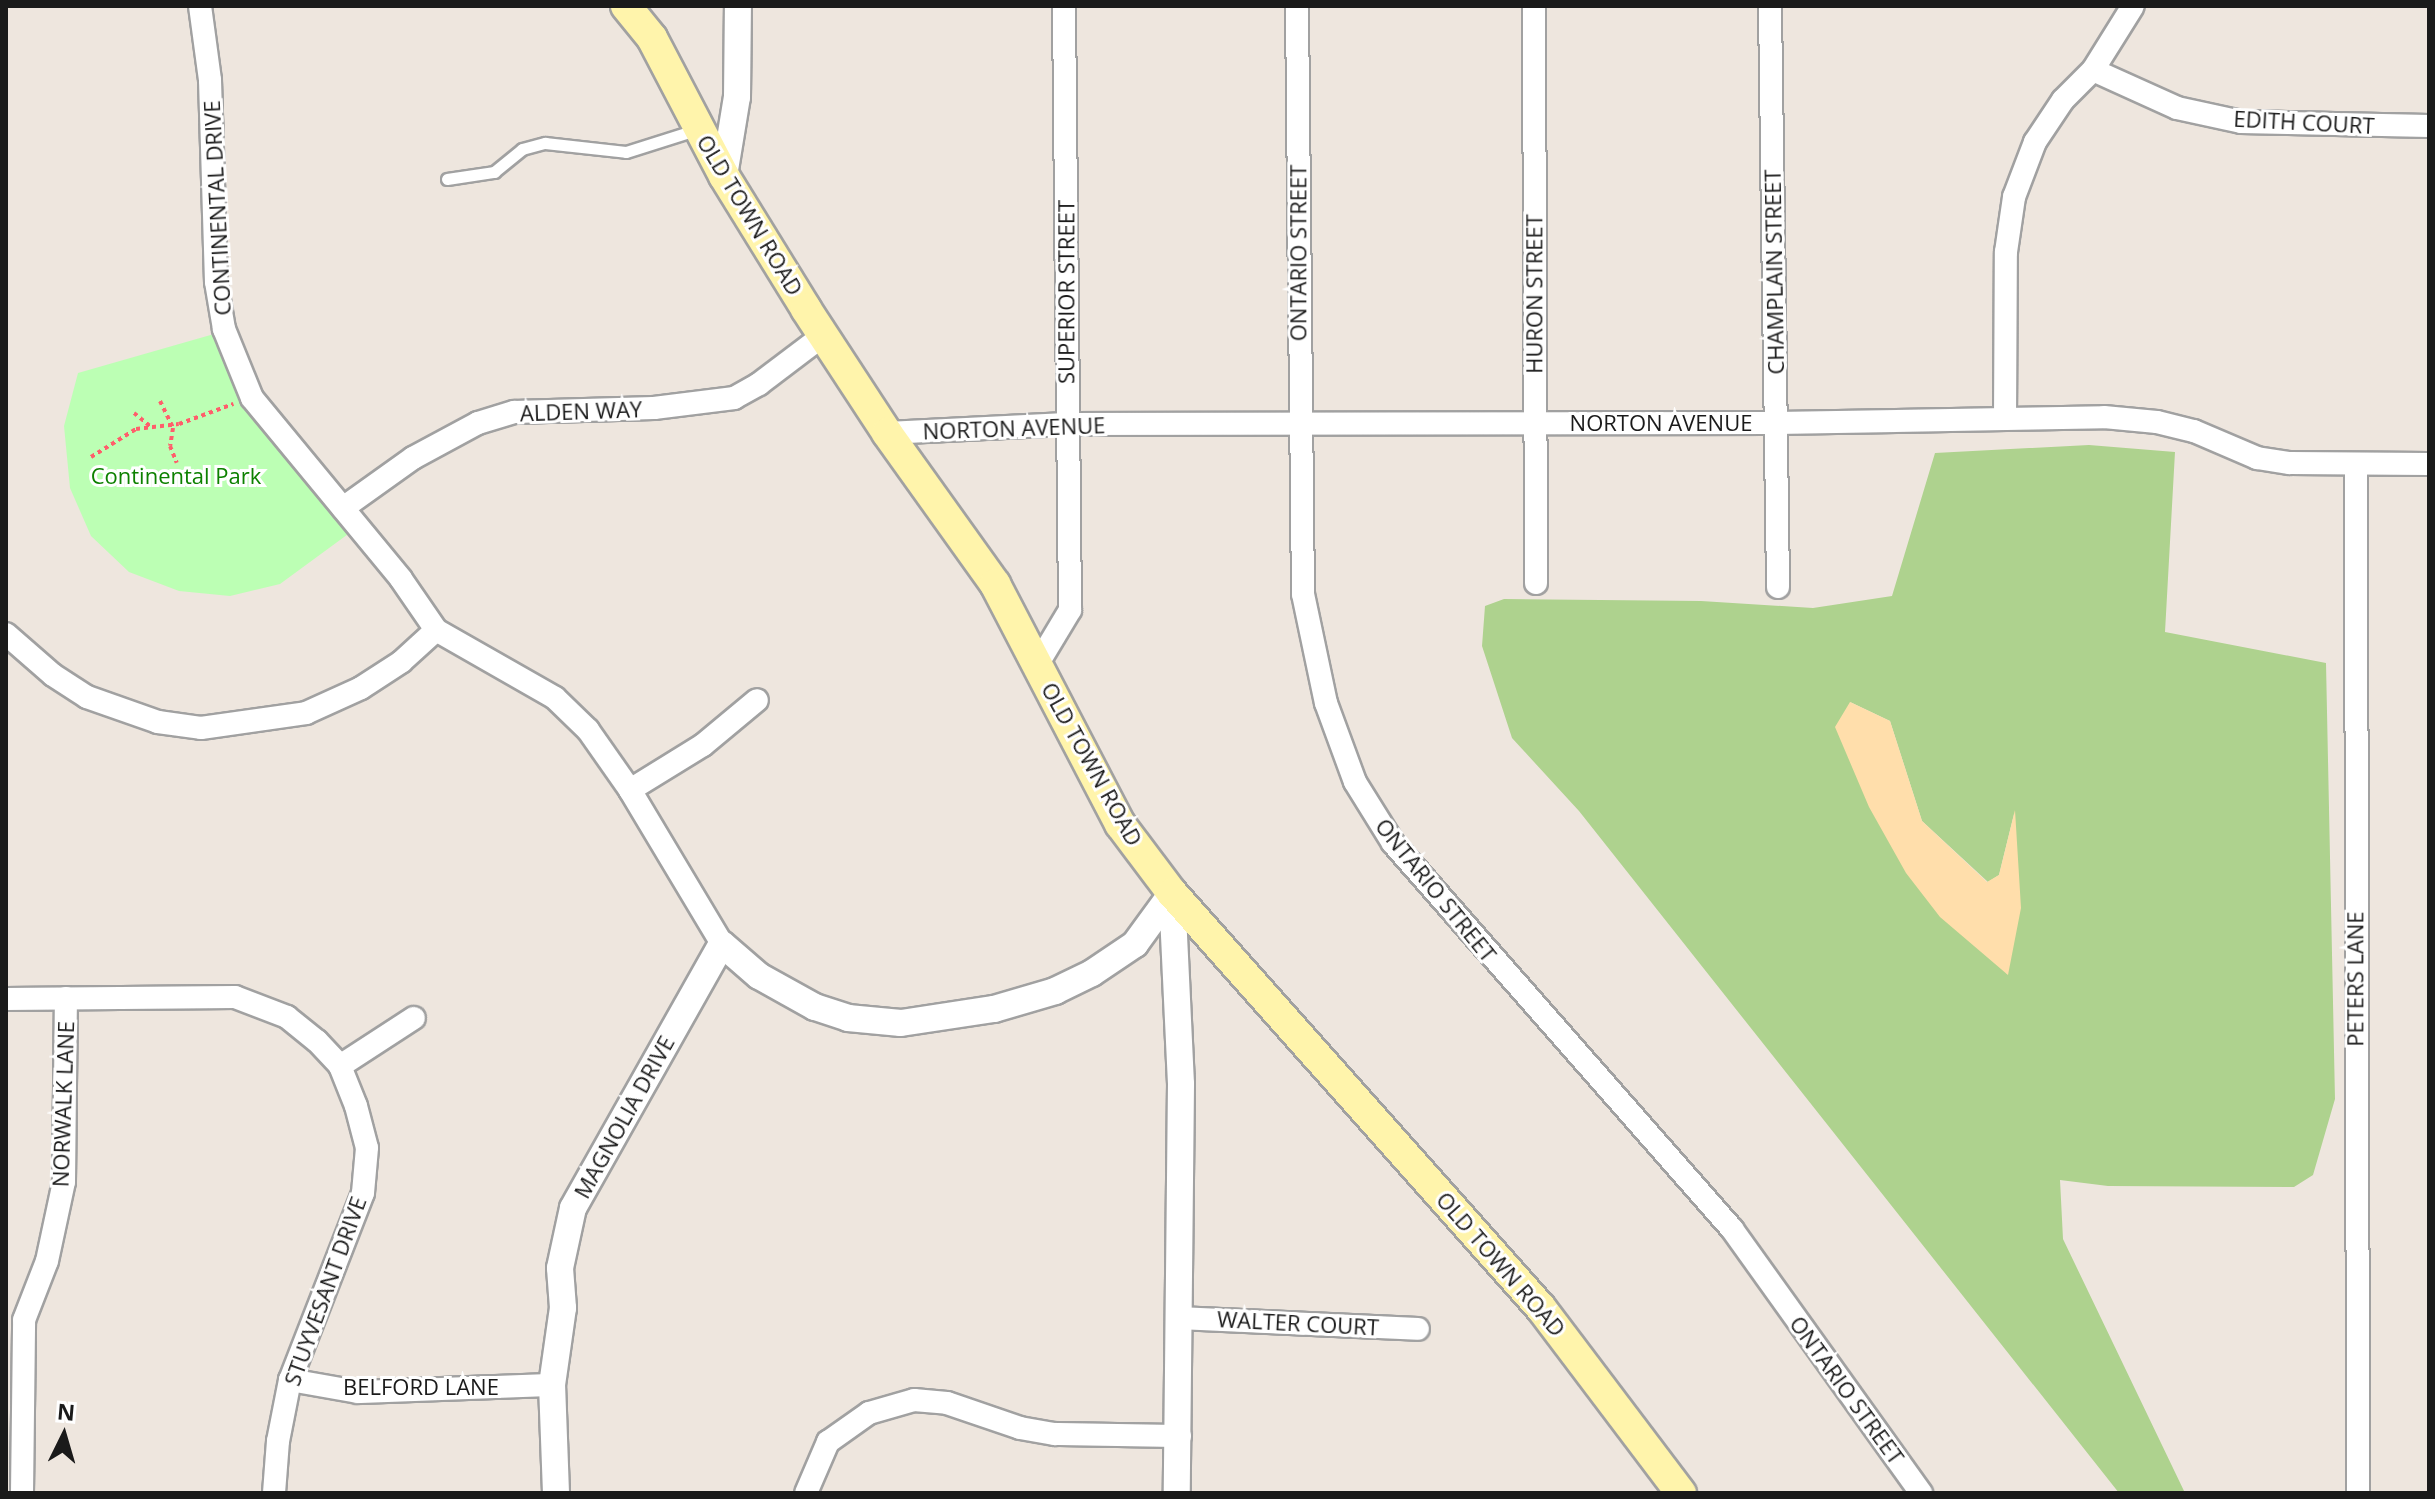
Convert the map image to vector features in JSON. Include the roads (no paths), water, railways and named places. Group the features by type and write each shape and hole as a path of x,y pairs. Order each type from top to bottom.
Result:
{"main road":[{"name":"OLD TOWN ROAD","path":"626,6 652,38 724,176 887,433 995,584 1120,824 1172,893 1541,1308 1681,1493"}],"street":[{"name":"CONTINENTAL DRIVE","path":"200,6 210,80 216,282 226,337 250,393 436,630"},
{"path":"724,176 737,97 738,6"},
{"name":"SUPERIOR STREET","path":"1037,665 1070,610 1064,6"},
{"name":"ONTARIO STREET","path":"1297,6 1303,594 1326,703 1355,782 1393,843 1732,1229 1921,1493"},
{"name":"HURON STREET","path":"1534,6 1536,583"},
{"name":"CHAMPLAIN STREET","path":"1770,6 1778,587"},
{"path":"2005,419 2006,252 2014,197 2035,142 2063,100 2093,70 2133,6"},
{"name":"EDITH COURT","path":"2093,70 2177,108 2241,122 2429,126"},
{"name":"ALDEN WAY","path":"343,508 413,458 478,423 514,412 654,408 734,398 759,384 825,334"},
{"name":"NORTON AVENUE","path":"887,433 1066,424 1776,423 2104,417 2157,422 2194,431 2257,458 2290,463 2429,464"},
{"name":"PETERS LANE","path":"2356,465 2358,1493"},
{"path":"8,642 87,697 158,722 201,728 306,713 361,688 388,671 436,630 555,698 588,730 630,790 722,944 759,976 815,1007 848,1018 901,1023 994,1009 1055,991 1092,973 1135,944 1172,893"},
{"path":"630,790 703,745 757,700"},
{"path":"1172,893 1181,1084 1180,1436 1177,1493"},
{"name":"MAGNOLIA DRIVE","path":"556,1493 552,1385 563,1308 560,1268 573,1208 722,944"},
{"name":"STUYVESANT DRIVE","path":"6,999 235,997 287,1017 317,1041 340,1066 356,1106 367,1148 363,1193 290,1380 278,1441 274,1493"},
{"name":"NORWALK LANE","path":"22,1493 15,1317 47,1261 64,1182 66,998"},
{"path":"340,1066 414,1018"},
{"name":"WALTER COURT","path":"1178,1318 1418,1329"},
{"name":"BELFORD LANE","path":"290,1380 358,1392 552,1385"},
{"path":"806,1493 828,1442 869,1413 914,1400 947,1403 1020,1428 1055,1434 1180,1436"}],"lane":[{"path":"447,179 494,172 522,149 545,143 626,152 700,129"}],"park label":[{"name":"Continental Park","path":"176,476"}]}
